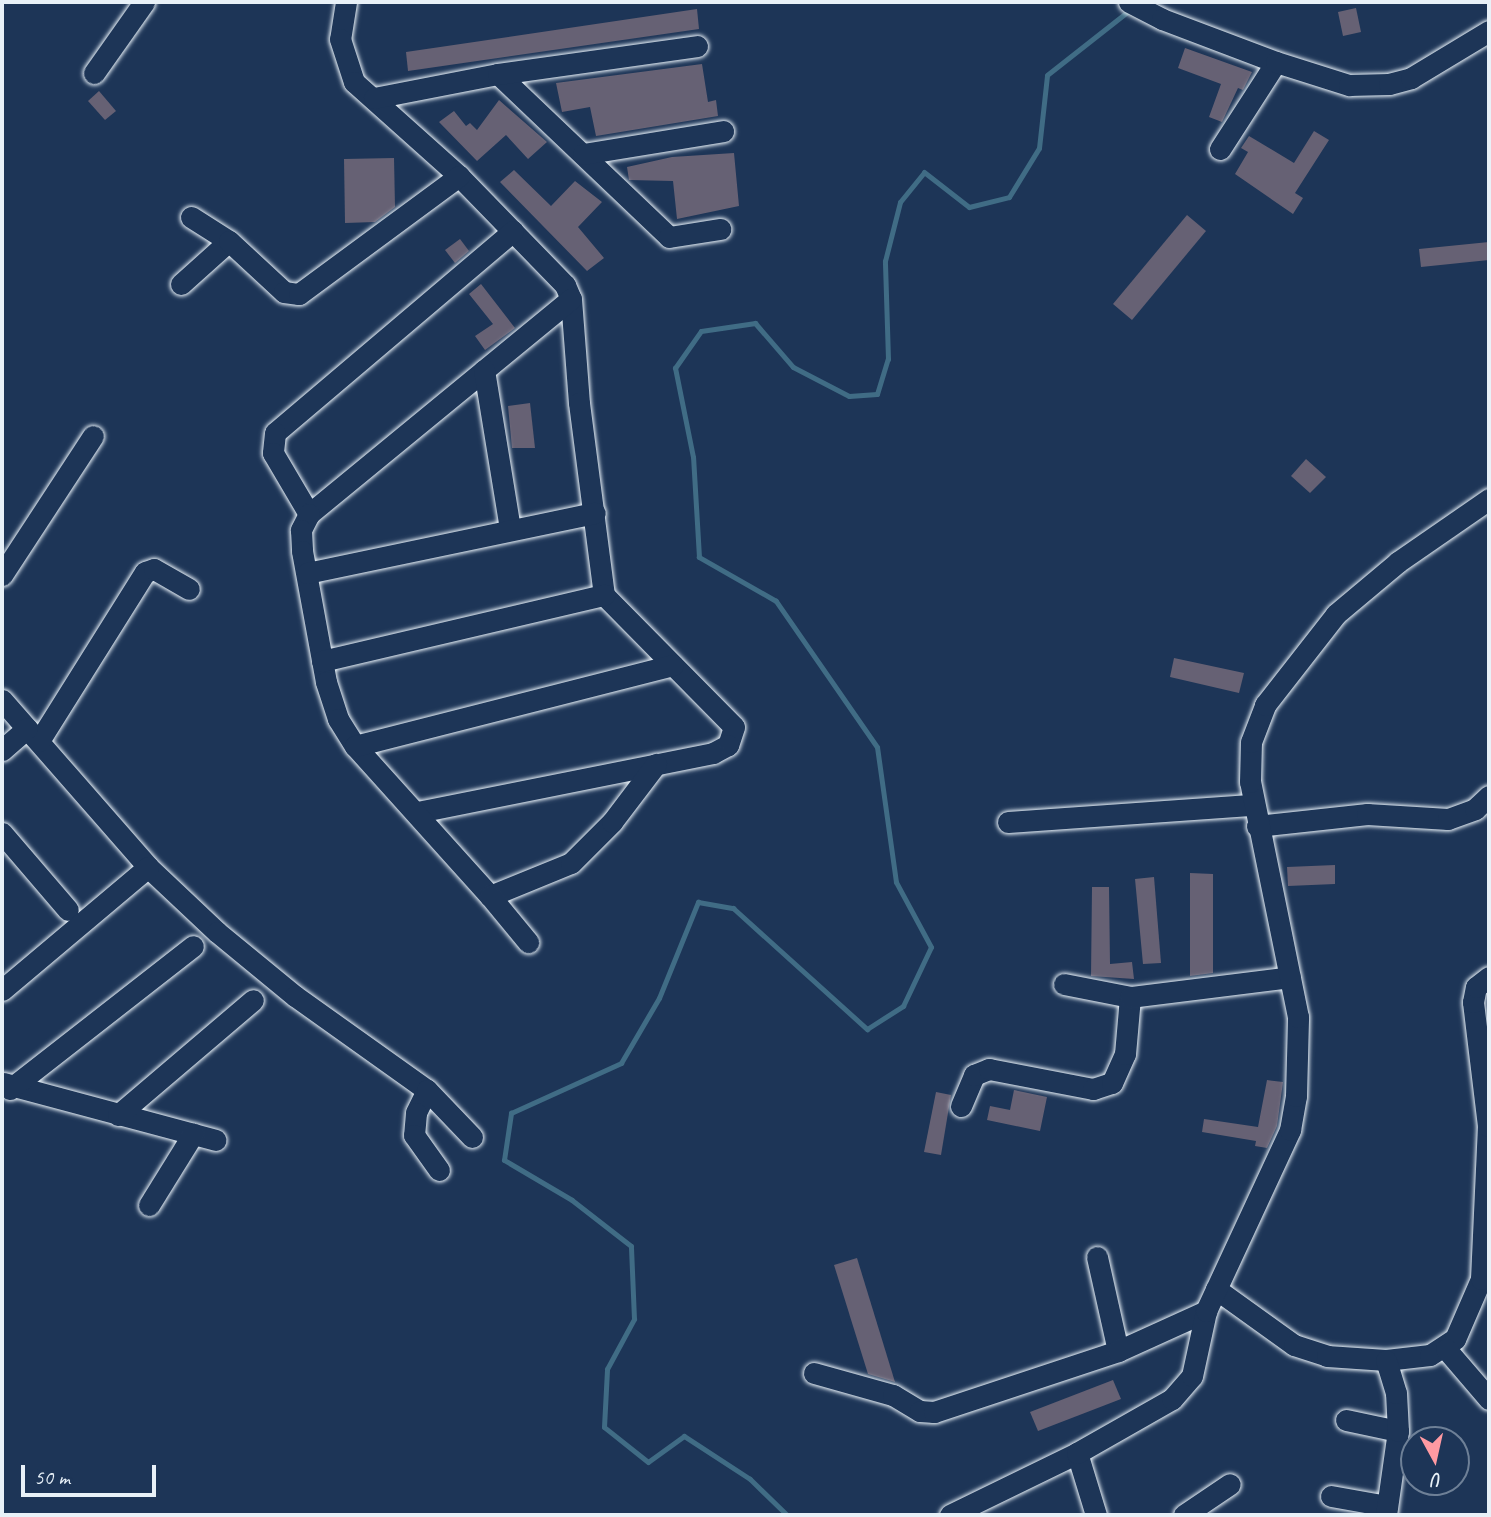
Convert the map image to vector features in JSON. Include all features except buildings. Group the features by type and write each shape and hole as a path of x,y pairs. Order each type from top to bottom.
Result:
{"street":[{"path":"94,73 144,2"},
{"path":"346,2 340,38 346,64 354,82 459,176 558,274 571,299 579,403 604,595 732,722 734,732 724,749 419,812"},
{"path":"1129,2 1162,19 1276,62 1349,85 1389,84 1411,78 1489,31"},
{"path":"374,98 498,74 697,46"},
{"path":"1220,149 1276,62"},
{"path":"498,74 669,237 720,229"},
{"path":"583,154 723,131"},
{"path":"191,217 229,241 280,289 296,295 459,176"},
{"path":"309,514 273,453 275,433 513,231"},
{"path":"181,284 229,241"},
{"path":"528,942 419,812 355,746 330,702 301,530 309,514 571,299"},
{"path":"484,370 510,529"},
{"path":"2,575 93,436"},
{"path":"950,1515 1077,1453 1155,1410 1184,1387 1192,1376 1206,1311 1246,1232 1290,1130 1300,1036 1255,816 1251,742 1265,705 1310,642 1366,586 1489,499"},
{"path":"307,573 595,513"},
{"path":"2,750 33,734 145,572 154,569 189,590"},
{"path":"322,661 604,595"},
{"path":"355,746 673,665"},
{"path":"2,700 148,867 255,965 427,1090 472,1137"},
{"path":"490,896 560,870 584,853 656,764"},
{"path":"1008,822 1367,814 1448,819 1475,809 1489,796"},
{"path":"2,833 68,910"},
{"path":"2,990 148,867"},
{"path":"6,1085 193,946"},
{"path":"1064,984 1130,997 1290,977"},
{"path":"1216,1289 1306,1351 1386,1360 1446,1349 1455,1339 1477,1293 1486,1261 1489,1126 1473,1002 1476,987 1489,977"},
{"path":"961,1107 974,1076 989,1069 1093,1089 1112,1083 1125,1054 1130,997"},
{"path":"118,1115 253,1000"},
{"path":"6,1085 215,1140"},
{"path":"427,1090 416,1112 414,1135 439,1170"},
{"path":"149,1205 193,1134"},
{"path":"1097,1257 1118,1351"},
{"path":"814,1373 934,1412 1118,1351 1206,1311"},
{"path":"1446,1349 1489,1399"},
{"path":"1331,1496 1386,1511 1398,1431 1396,1393 1386,1360"},
{"path":"1346,1420 1398,1431"},
{"path":"1077,1453 1096,1515"},
{"path":"1181,1514 1230,1484"}],"waterway":[{"path":"787,1515 750,1479 684,1436 648,1462 604,1427 607,1369 634,1319 631,1246 572,1200 504,1160 511,1113 621,1063 659,998 698,902 733,908 867,1029 903,1006 931,947 896,882 877,747 776,601 699,557 693,457 675,368 701,331 755,323 793,367 849,396 877,394 888,359 885,261 900,202 924,172 969,207 1009,197 1039,148 1047,75 1132,8"}]}
